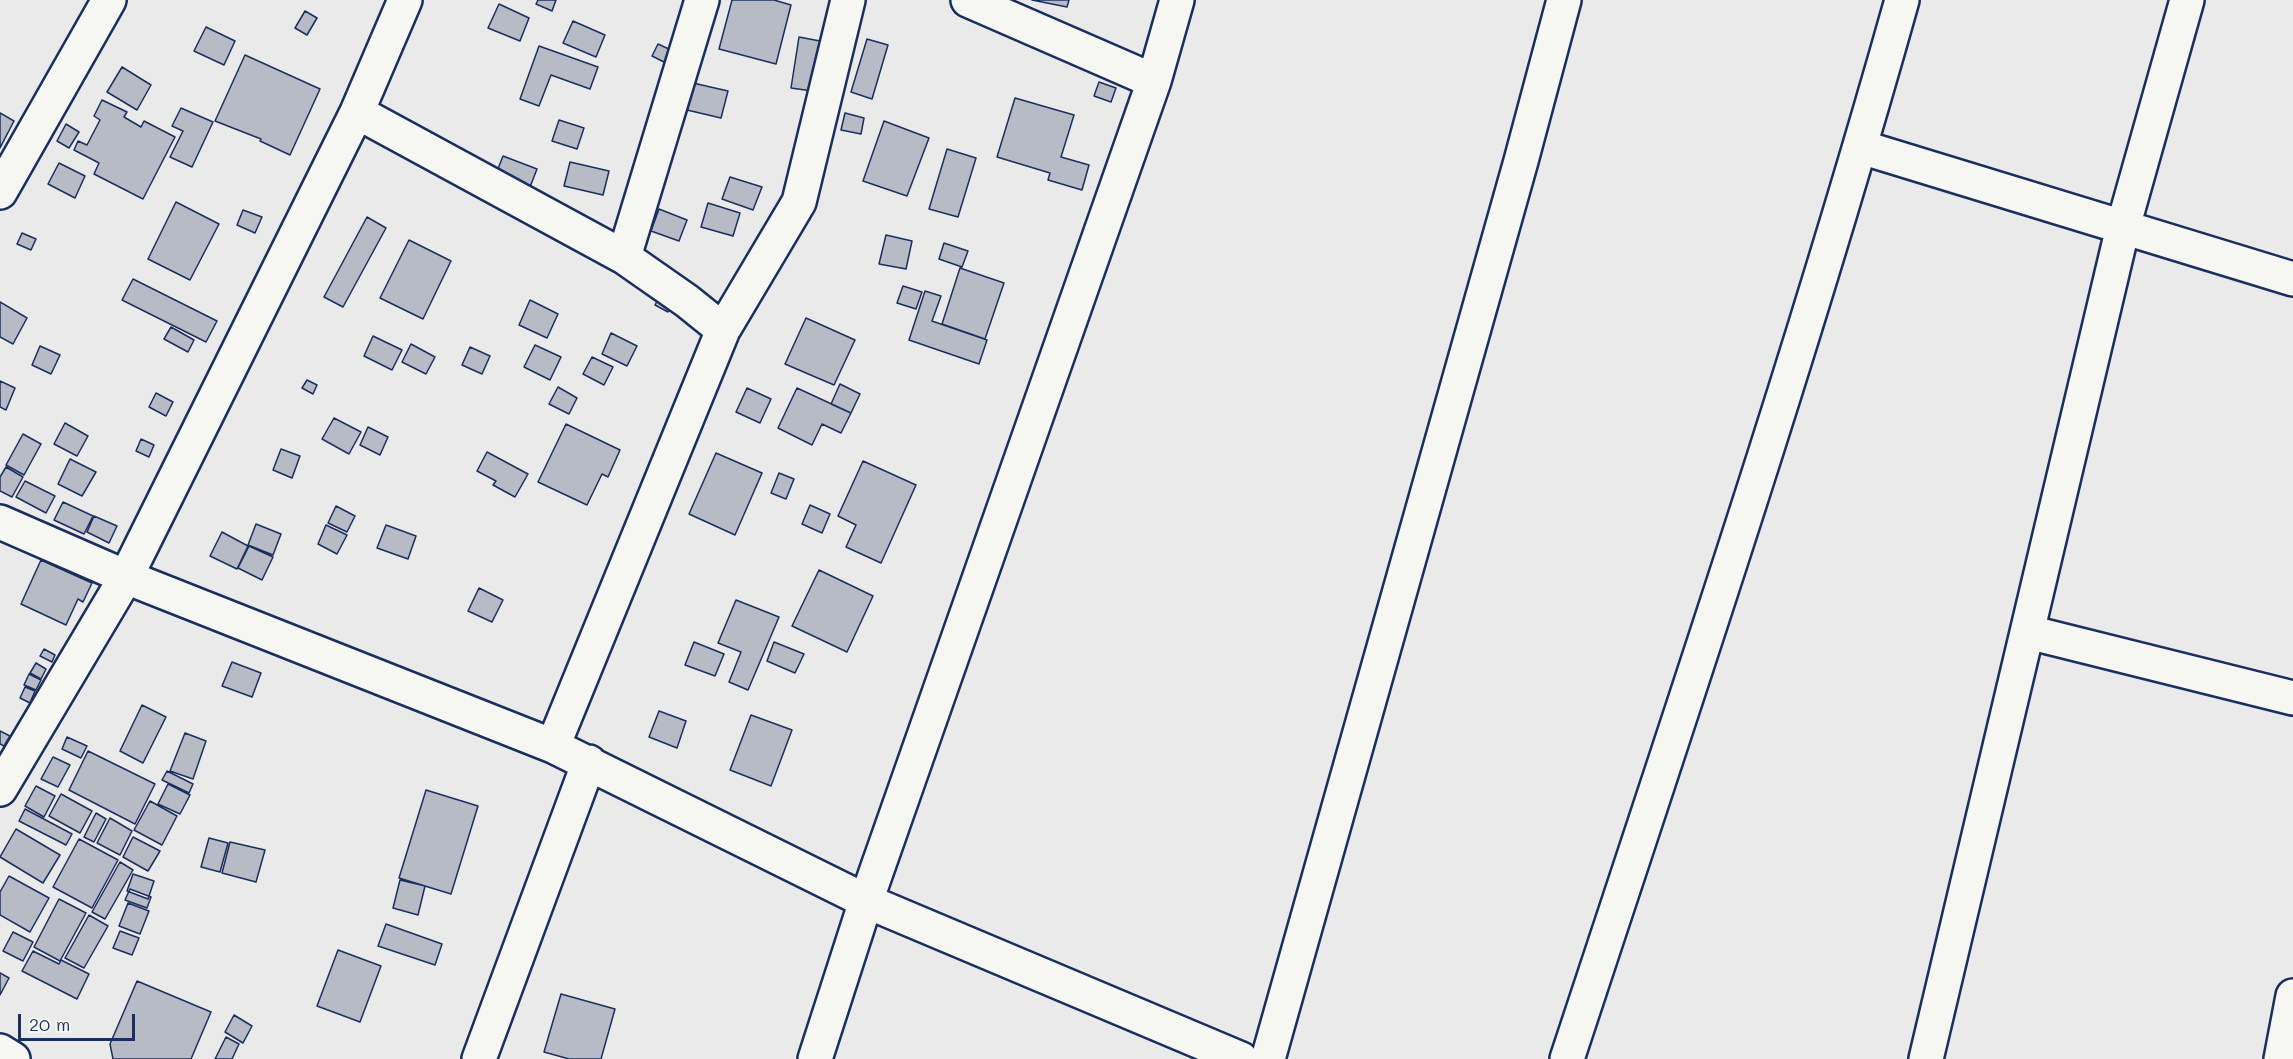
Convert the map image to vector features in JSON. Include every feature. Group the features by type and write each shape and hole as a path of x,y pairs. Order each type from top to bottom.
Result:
{"street":[{"path":"0,192 109,0"},
{"path":"0,789 126,577 357,112 405,0"},
{"path":"624,257 702,0"},
{"path":"553,746 723,330 799,202 848,0"},
{"path":"968,0 1154,81"},
{"path":"814,1059 866,901 1154,81 1177,0"},
{"path":"1268,1059 1564,0"},
{"path":"1567,1059 1720,595 1861,147 1902,0"},
{"path":"1926,1059 2123,226 2187,0"},
{"path":"357,112 624,257 687,301 723,330"},
{"path":"1861,147 2293,279"},
{"path":"0,522 126,577 553,746 866,901 1240,1059"},
{"path":"2028,632 2293,698"},
{"path":"479,1059 589,762"},
{"path":"2281,1059 2293,996"},
{"path":"0,1051 13,1059"}],"building":[{"path":"538,0 556,0 552,11 536,4"},
{"path":"732,0 774,0 791,5 776,64 719,49"},
{"path":"1032,0 1069,0 1067,7"},
{"path":"499,4 529,18 520,41 488,28"},
{"path":"305,11 317,18 307,35 295,28"},
{"path":"573,21 605,35 596,57 563,43"},
{"path":"206,27 235,41 224,65 194,51"},
{"path":"799,37 820,41 812,91 791,88"},
{"path":"867,39 888,45 872,99 851,92"},
{"path":"658,44 671,50 666,63 652,56"},
{"path":"539,46 598,67 590,89 551,75 539,106 520,99"},
{"path":"245,55 320,89 290,155 260,141 261,139 215,121"},
{"path":"122,67 151,85 137,110 107,92"},
{"path":"1099,82 1116,88 1111,102 1094,96"},
{"path":"693,83 728,91 721,118 687,110"},
{"path":"1015,98 1074,115 1061,157 1089,165 1082,190 1048,180 1050,173 997,157"},
{"path":"102,100 127,112 124,117 141,127 144,121 175,137 143,199 94,174 99,163 74,150 78,141 87,145 100,120 94,116"},
{"path":"181,108 213,122 192,167 170,157 183,131 172,126"},
{"path":"0,113 14,121 0,148"},
{"path":"845,113 864,118 861,134 841,130"},
{"path":"559,120 584,128 577,149 552,141"},
{"path":"884,121 929,138 907,196 863,181"},
{"path":"66,124 79,132 69,148 57,141"},
{"path":"947,149 976,158 958,217 929,209"},
{"path":"503,156 537,169 530,187 496,174"},
{"path":"570,162 609,171 603,195 564,186"},
{"path":"59,163 85,176 75,198 48,184"},
{"path":"730,177 762,187 753,210 722,199"},
{"path":"176,202 219,224 190,280 148,259"},
{"path":"708,203 740,213 733,236 701,227"},
{"path":"659,209 687,220 679,241 651,231"},
{"path":"243,210 262,217 255,233 237,225"},
{"path":"367,217 386,228 343,307 324,297"},
{"path":"22,233 36,239 31,250 17,244"},
{"path":"886,235 912,241 906,269 879,264"},
{"path":"409,240 451,261 423,319 380,298"},
{"path":"944,243 968,251 962,267 939,259"},
{"path":"960,268 1004,283 985,339 942,324"},
{"path":"133,279 217,321 206,342 122,300"},
{"path":"903,286 922,292 916,309 897,303"},
{"path":"925,291 941,296 932,321 987,340 979,364 909,340"},
{"path":"661,294 674,301 668,312 655,305"},
{"path":"530,300 558,314 547,338 519,325"},
{"path":"0,302 27,318 13,344 0,337"},
{"path":"806,318 855,340 834,385 785,364"},
{"path":"171,327 194,340 188,352 164,339"},
{"path":"611,333 637,346 627,366 602,354"},
{"path":"373,336 402,350 392,370 364,356"},
{"path":"411,344 435,357 426,374 402,362"},
{"path":"535,345 561,357 550,380 524,367"},
{"path":"40,346 60,355 51,374 32,365"},
{"path":"470,347 490,356 482,374 462,365"},
{"path":"592,357 613,367 604,385 583,374"},
{"path":"307,380 317,385 313,394 302,388"},
{"path":"0,381 15,388 6,410 0,407"},
{"path":"840,384 860,394 851,413 831,404"},
{"path":"558,387 577,398 569,414 549,404"},
{"path":"747,388 771,399 760,423 736,412"},
{"path":"797,388 851,413 841,433 822,424 812,445 778,428"},
{"path":"156,393 173,402 166,416 149,407"},
{"path":"334,418 361,432 349,454 322,439"},
{"path":"65,423 88,436 77,456 54,444"},
{"path":"566,424 620,450 608,477 602,474 587,505 538,482"},
{"path":"368,427 388,437 380,455 360,445"},
{"path":"23,434 41,444 24,475 6,465"},
{"path":"141,439 154,445 149,457 136,451"},
{"path":"281,449 300,456 292,478 273,470"},
{"path":"487,452 528,474 515,497 493,485 496,481 477,471"},
{"path":"716,453 762,473 735,535 689,514"},
{"path":"70,459 96,472 82,496 58,484"},
{"path":"863,461 916,485 881,563 846,547 856,525 838,516"},
{"path":"6,467 23,477 12,497 0,491 0,477"},
{"path":"779,473 794,479 786,499 771,493"},
{"path":"25,481 55,496 46,513 16,497"},
{"path":"63,502 93,516 84,534 54,520"},
{"path":"810,505 830,514 822,533 802,524"},
{"path":"336,506 355,516 347,532 328,523"},
{"path":"94,516 117,526 109,543 87,532"},
{"path":"256,524 281,534 273,555 248,545"},
{"path":"326,525 347,535 337,554 318,544"},
{"path":"386,525 416,536 408,559 377,548"},
{"path":"222,532 248,546 237,569 210,556"},
{"path":"249,546 273,557 262,580 238,568"},
{"path":"41,560 92,583 83,602 78,599 66,625 21,604"},
{"path":"819,570 873,596 847,652 792,626"},
{"path":"479,588 503,600 492,622 468,611"},
{"path":"736,600 779,617 748,690 729,682 741,652 718,643"},
{"path":"694,642 724,654 715,676 685,665"},
{"path":"774,642 804,654 795,673 767,661"},
{"path":"44,649 55,655 52,662 40,656"},
{"path":"232,662 261,673 252,697 222,686"},
{"path":"36,663 46,669 41,679 30,673"},
{"path":"29,674 41,680 36,690 24,685"},
{"path":"25,687 35,691 30,703 20,698"},
{"path":"142,705 166,717 143,763 120,751"},
{"path":"659,711 686,721 677,748 649,737"},
{"path":"751,715 792,730 771,786 730,770"},
{"path":"0,731 10,736 4,746 0,744"},
{"path":"185,733 206,741 193,779 170,771"},
{"path":"67,737 87,746 81,758 62,749"},
{"path":"88,751 155,784 135,824 69,790"},
{"path":"53,757 70,765 58,787 41,779"},
{"path":"167,771 193,784 189,793 162,780"},
{"path":"168,784 190,795 180,814 158,804"},
{"path":"36,786 55,796 44,817 25,806"},
{"path":"426,790 478,806 451,894 399,878"},
{"path":"61,794 92,811 80,833 49,816"},
{"path":"150,801 177,816 162,845 134,830"},
{"path":"25,809 72,834 66,845 19,821"},
{"path":"96,813 106,819 94,842 84,837"},
{"path":"110,818 132,831 120,855 97,843"},
{"path":"16,829 60,855 43,883 0,857"},
{"path":"133,837 160,851 148,871 123,857"},
{"path":"209,838 228,843 220,872 201,867"},
{"path":"79,839 118,860 92,908 53,887"},
{"path":"230,842 265,850 256,882 222,873"},
{"path":"120,862 133,870 105,919 92,912"},
{"path":"133,874 154,881 148,899 127,891"},
{"path":"9,876 49,898 30,932 0,915 0,892"},
{"path":"400,880 425,886 418,915 393,908"},
{"path":"130,889 151,897 147,908 125,900"},
{"path":"59,899 86,913 60,961 34,947"},
{"path":"128,903 149,911 140,934 119,926"},
{"path":"89,915 108,926 84,968 65,958"},
{"path":"386,924 442,944 435,965 378,946"},
{"path":"120,931 139,938 132,955 113,948"},
{"path":"13,932 33,942 23,961 3,951"},
{"path":"338,950 381,966 360,1022 317,1006"},
{"path":"33,951 59,964 61,960 89,974 77,999 22,971"},
{"path":"0,973 9,978 0,995"},
{"path":"137,981 211,1012 191,1059 113,1059 110,1044"},
{"path":"561,994 615,1009 601,1059 569,1059 544,1052"},
{"path":"234,1015 252,1026 243,1043 225,1032"},
{"path":"226,1037 239,1044 232,1059 215,1059"}]}
